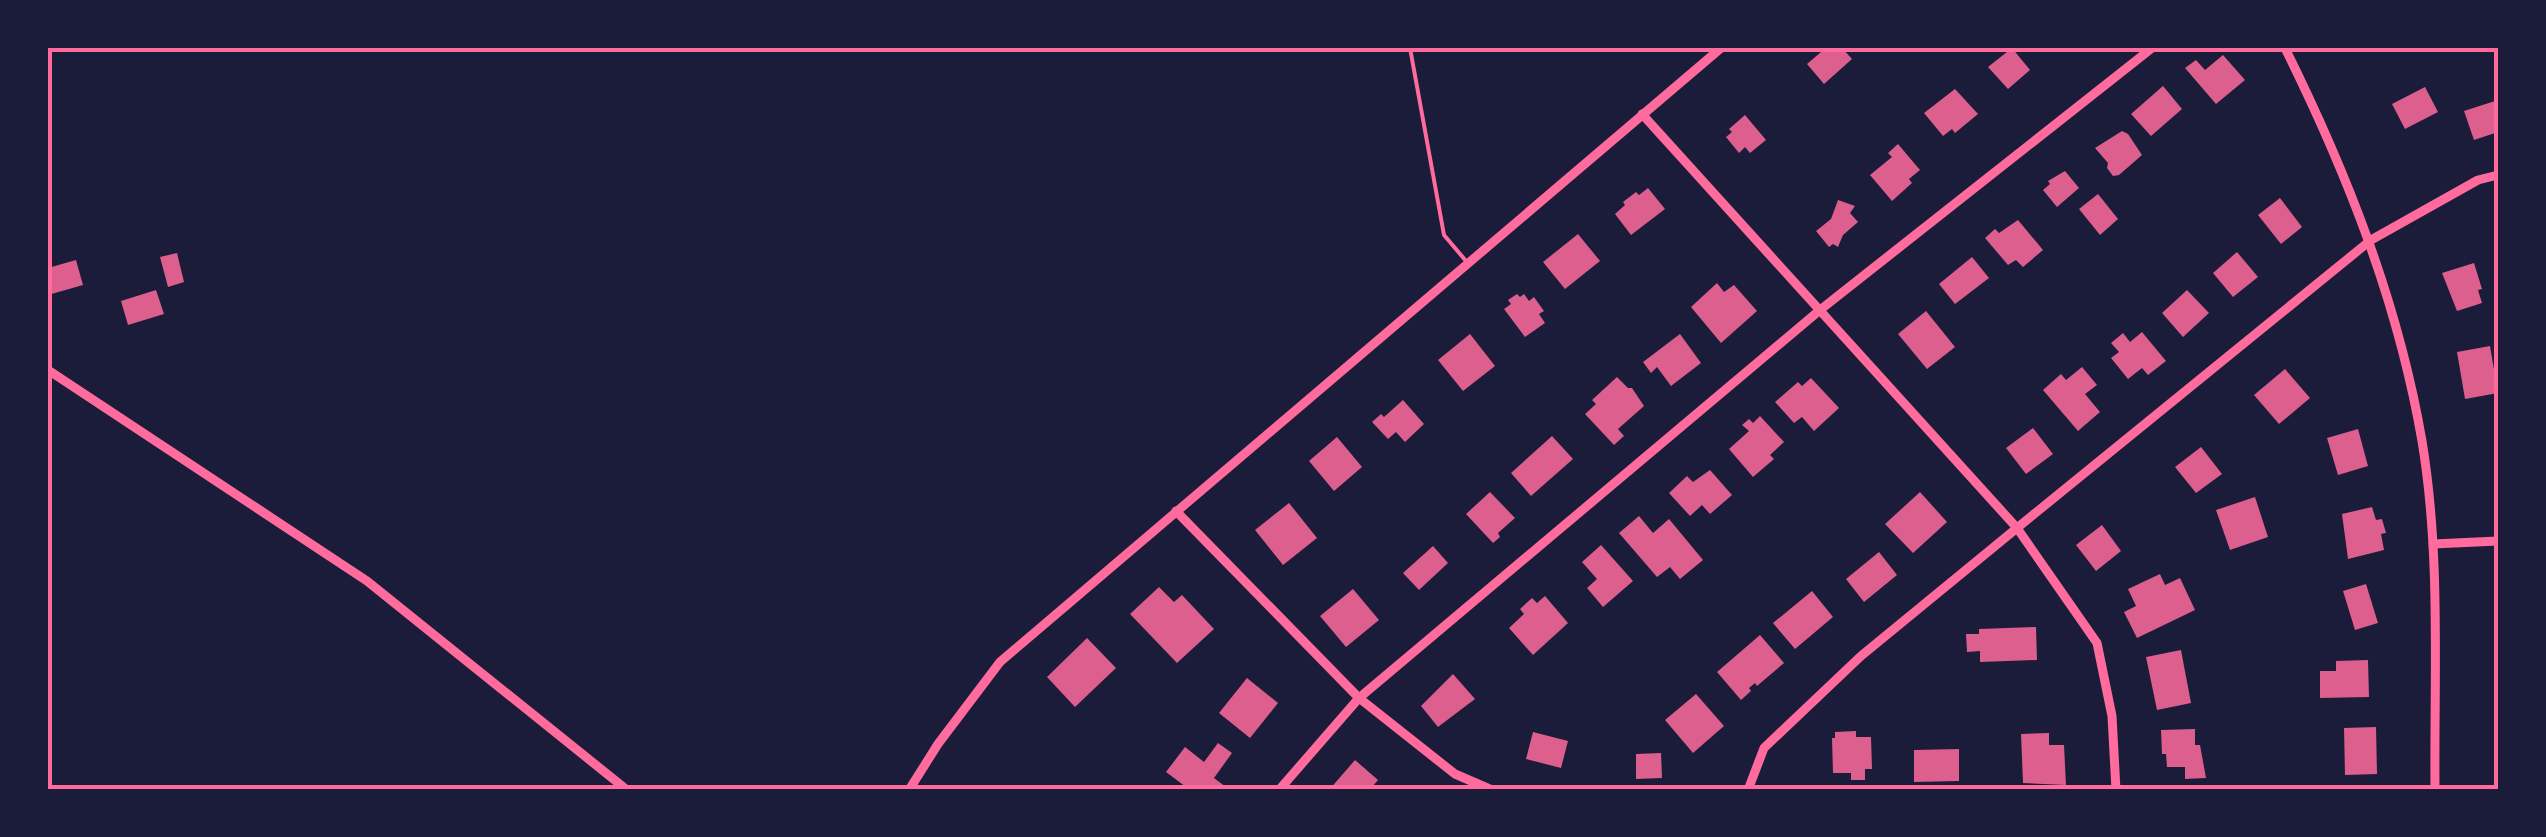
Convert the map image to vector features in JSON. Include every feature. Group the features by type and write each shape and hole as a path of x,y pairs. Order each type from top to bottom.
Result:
{"street":[{"path":"909,790 938,744 1000,662 1721,48"},
{"path":"1280,790 1359,698 1820,310 2152,48"},
{"path":"2285,48 2370,240 2402,345 2418,423 2433,544 2434,790"},
{"path":"1642,114 2018,528 2097,643 2112,716 2116,790"},
{"path":"1748,790 1764,748 1861,656 2370,240 2478,180 2498,174"},
{"path":"48,370 367,581 627,790"},
{"path":"1176,511 1359,698 1455,774 1492,790"},
{"path":"2433,544 2498,542"}],"lane":[{"path":"1410,48 1444,235 1467,262"}],"building":[{"path":"1818,48 1842,48 1852,59 1824,84 1807,64 1821,52"},
{"path":"2012,48 2030,70 2008,89 1988,67"},
{"path":"2223,55 2245,80 2216,104 2185,68 2196,60 2205,70"},
{"path":"2163,86 2182,109 2151,136 2131,114"},
{"path":"2425,87 2438,112 2405,129 2392,104"},
{"path":"1955,89 1978,114 1955,133 1952,129 1943,136 1924,113"},
{"path":"2498,100 2498,132 2474,140 2464,111"},
{"path":"1745,115 1766,140 1750,153 1745,147 1739,153 1726,137"},
{"path":"2122,131 2142,155 2113,176 2095,148"},
{"path":"1898,144 1920,170 1892,201 1870,175 1892,157 1888,153"},
{"path":"2065,171 2079,188 2057,207 2043,190 2050,184 2048,181"},
{"path":"1648,188 1665,209 1631,235 1615,214 1625,205 1623,202"},
{"path":"2098,194 2118,219 2100,235 2079,209"},
{"path":"2280,198 2302,227 2281,244 2258,215"},
{"path":"1838,200 1855,206 1850,213 1858,222 1843,235 1838,247 1829,247 1816,231 1831,219"},
{"path":"2018,220 2043,250 2023,267 2016,260 2008,265 1985,238 1995,229 1999,233"},
{"path":"1578,234 1600,261 1565,289 1543,262"},
{"path":"2237,252 2258,277 2233,297 2213,273"},
{"path":"177,253 184,282 168,287 160,257"},
{"path":"1972,257 1989,278 1955,304 1939,284"},
{"path":"76,260 83,285 48,295 48,268"},
{"path":"2474,263 2482,303 2457,311 2442,273"},
{"path":"1717,283 1724,292 1734,285 1757,311 1721,343 1691,307"},
{"path":"156,290 164,314 128,325 121,301"},
{"path":"2187,290 2209,313 2183,337 2162,313"},
{"path":"1517,294 1524,294 1529,301 1534,297 1544,311 1539,314 1545,323 1525,337 1504,309"},
{"path":"1926,311 1955,347 1927,369 1898,334"},
{"path":"2142,332 2166,361 2148,375 2142,368 2128,379 2111,358 2119,352 2111,343 2123,333 2130,342"},
{"path":"1470,334 1495,366 1463,391 1438,360"},
{"path":"1680,334 1701,363 1671,386 1657,367 1651,373 1643,362"},
{"path":"2490,346 2498,393 2465,399 2457,352"},
{"path":"2082,367 2097,385 2085,394 2100,412 2078,431 2043,390 2061,374 2066,380"},
{"path":"2285,369 2310,398 2279,424 2254,395"},
{"path":"1617,377 1632,388 1644,406 1618,429 1624,436 1614,445 1585,414 1596,404 1592,400"},
{"path":"1811,378 1839,408 1814,431 1802,417 1794,423 1775,402 1798,382 1802,386"},
{"path":"1403,400 1424,424 1405,442 1396,432 1388,439 1372,422"},
{"path":"1760,416 1784,442 1770,455 1774,459 1753,477 1729,449 1749,431 1742,425 1749,419 1753,423"},
{"path":"2033,428 2053,454 2026,474 2006,448"},
{"path":"2358,429 2368,466 2338,475 2327,438"},
{"path":"1552,436 1573,459 1531,496 1511,473"},
{"path":"1337,437 1362,467 1334,491 1309,461"},
{"path":"2201,447 2222,474 2196,493 2175,467"},
{"path":"1710,470 1732,495 1710,514 1702,505 1690,516 1669,493 1687,476 1693,482"},
{"path":"1490,492 1515,518 1493,543 1466,514"},
{"path":"1920,492 1947,522 1913,553 1885,524"},
{"path":"2255,497 2268,537 2230,550 2216,510"},
{"path":"1289,503 1317,538 1283,565 1255,530"},
{"path":"2372,507 2376,520 2382,519 2386,533 2381,534 2384,550 2348,559 2342,514"},
{"path":"1639,516 1653,533 1669,519 1703,560 1680,579 1670,567 1657,577 1619,533"},
{"path":"2102,525 2121,551 2096,571 2076,545"},
{"path":"1601,545 1633,581 1603,607 1587,588 1597,579 1582,562"},
{"path":"1433,546 1448,563 1419,590 1403,573"},
{"path":"1879,552 1897,575 1864,602 1846,579"},
{"path":"2160,574 2165,585 2180,578 2195,610 2137,638 2124,612 2136,606 2128,589"},
{"path":"2366,584 2378,623 2355,630 2343,591"},
{"path":"1159,587 1174,602 1182,595 1214,629 1177,663 1130,614"},
{"path":"1353,589 1379,620 1346,647 1320,616"},
{"path":"1812,591 1833,617 1795,649 1773,623"},
{"path":"1545,596 1568,623 1533,655 1509,628 1524,614 1520,609 1532,598 1537,603"},
{"path":"2036,627 2037,660 1980,662 1980,651 1967,652 1966,634 1979,634 1979,629"},
{"path":"1760,635 1784,663 1757,686 1755,683 1749,688 1751,691 1741,700 1717,672"},
{"path":"1087,638 1116,668 1075,707 1047,677"},
{"path":"2181,650 2191,703 2157,710 2146,657"},
{"path":"2368,660 2369,697 2320,698 2320,671 2336,671 2336,661"},
{"path":"1453,674 1475,699 1438,727 1421,706"},
{"path":"1247,678 1278,703 1250,738 1219,713"},
{"path":"1696,694 1724,726 1693,753 1665,720"},
{"path":"2376,727 2377,774 2345,775 2344,728"},
{"path":"2195,729 2195,745 2200,745 2206,778 2185,779 2185,767 2167,767 2161,730"},
{"path":"1856,731 1856,737 1871,737 1872,769 1865,769 1865,780 1851,780 1851,773 1833,773 1835,732"},
{"path":"1533,732 1568,741 1561,768 1526,759"},
{"path":"2049,733 2049,745 2064,745 2066,785 2023,783 2021,734"},
{"path":"1218,743 1232,753 1214,778 1225,790 1190,790 1166,772 1185,747 1204,762"},
{"path":"1959,749 1959,781 1914,782 1914,750"},
{"path":"1661,753 1662,778 1636,779 1636,754"},
{"path":"1355,760 1378,780 1373,790 1329,790"}]}
